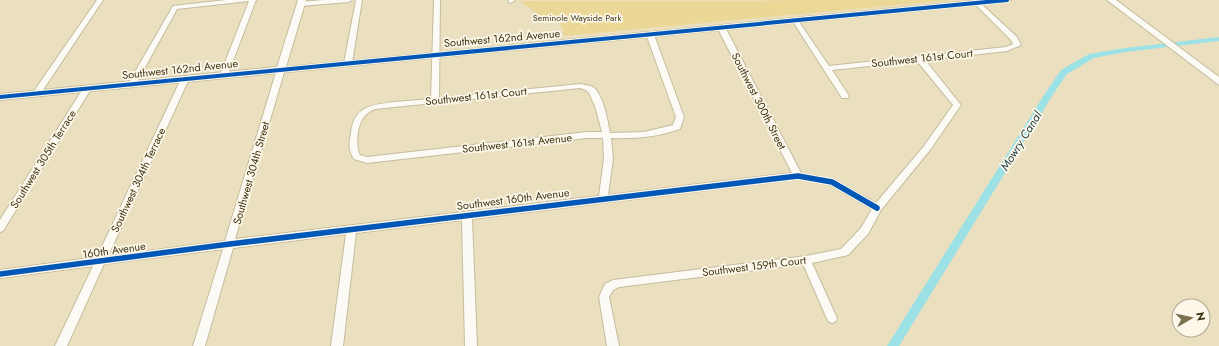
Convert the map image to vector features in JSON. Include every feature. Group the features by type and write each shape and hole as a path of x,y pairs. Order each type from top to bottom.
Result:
{"street":[{"path":"36,94 100,0"},
{"path":"132,84 175,7 247,0"},
{"path":"224,75 253,0"},
{"path":"301,2 349,0"},
{"path":"348,63 359,0"},
{"path":"434,100 437,0"},
{"name":"Southwest 162nd Avenue","path":"0,97 1007,0"},
{"path":"1111,0 1219,82"},
{"name":"Southwest 304th Street","path":"199,346 301,2"},
{"name":"Southwest 161st Court","path":"827,68 1007,49 1017,45 1014,39 976,2"},
{"path":"796,20 845,96"},
{"name":"Southwest 300th Street","path":"721,27 798,176"},
{"name":"Southwest 161st Avenue","path":"357,157 367,160 587,135 632,136 668,131 677,127 680,117 650,34"},
{"name":"Southwest 159th Court","path":"613,346 604,297 609,287 617,283 806,260 844,252 865,231 877,208 927,148 957,105 920,59"},
{"name":"Southwest 304th Terrace","path":"61,346 185,79"},
{"name":"Southwest 161st Court","path":"357,157 353,150 358,117 363,111 373,108 434,100 580,86 590,88 595,94 606,135"},
{"name":"Southwest 305th Terrace","path":"0,228 87,89"},
{"path":"604,198 608,147 606,135"},
{"name":"Southwest 160th Avenue","path":"230,244 604,198 798,176 832,182 877,208"},
{"path":"467,215 471,346"},
{"path":"337,346 352,229"},
{"name":"160th Avenue","path":"0,274 230,244"},
{"path":"806,260 832,318"}],"green space":[{"name":"Seminole Wayside Park","path":"953,0 564,36 559,17 545,19 520,1"}],"waterway":[{"name":"Mowry Canal","path":"893,346 1048,95 1064,72 1092,56 1125,50 1219,39"}],"cycle path":[{"path":"0,97 1007,0"},
{"path":"0,274 230,244 798,176 832,182 877,208"}]}
